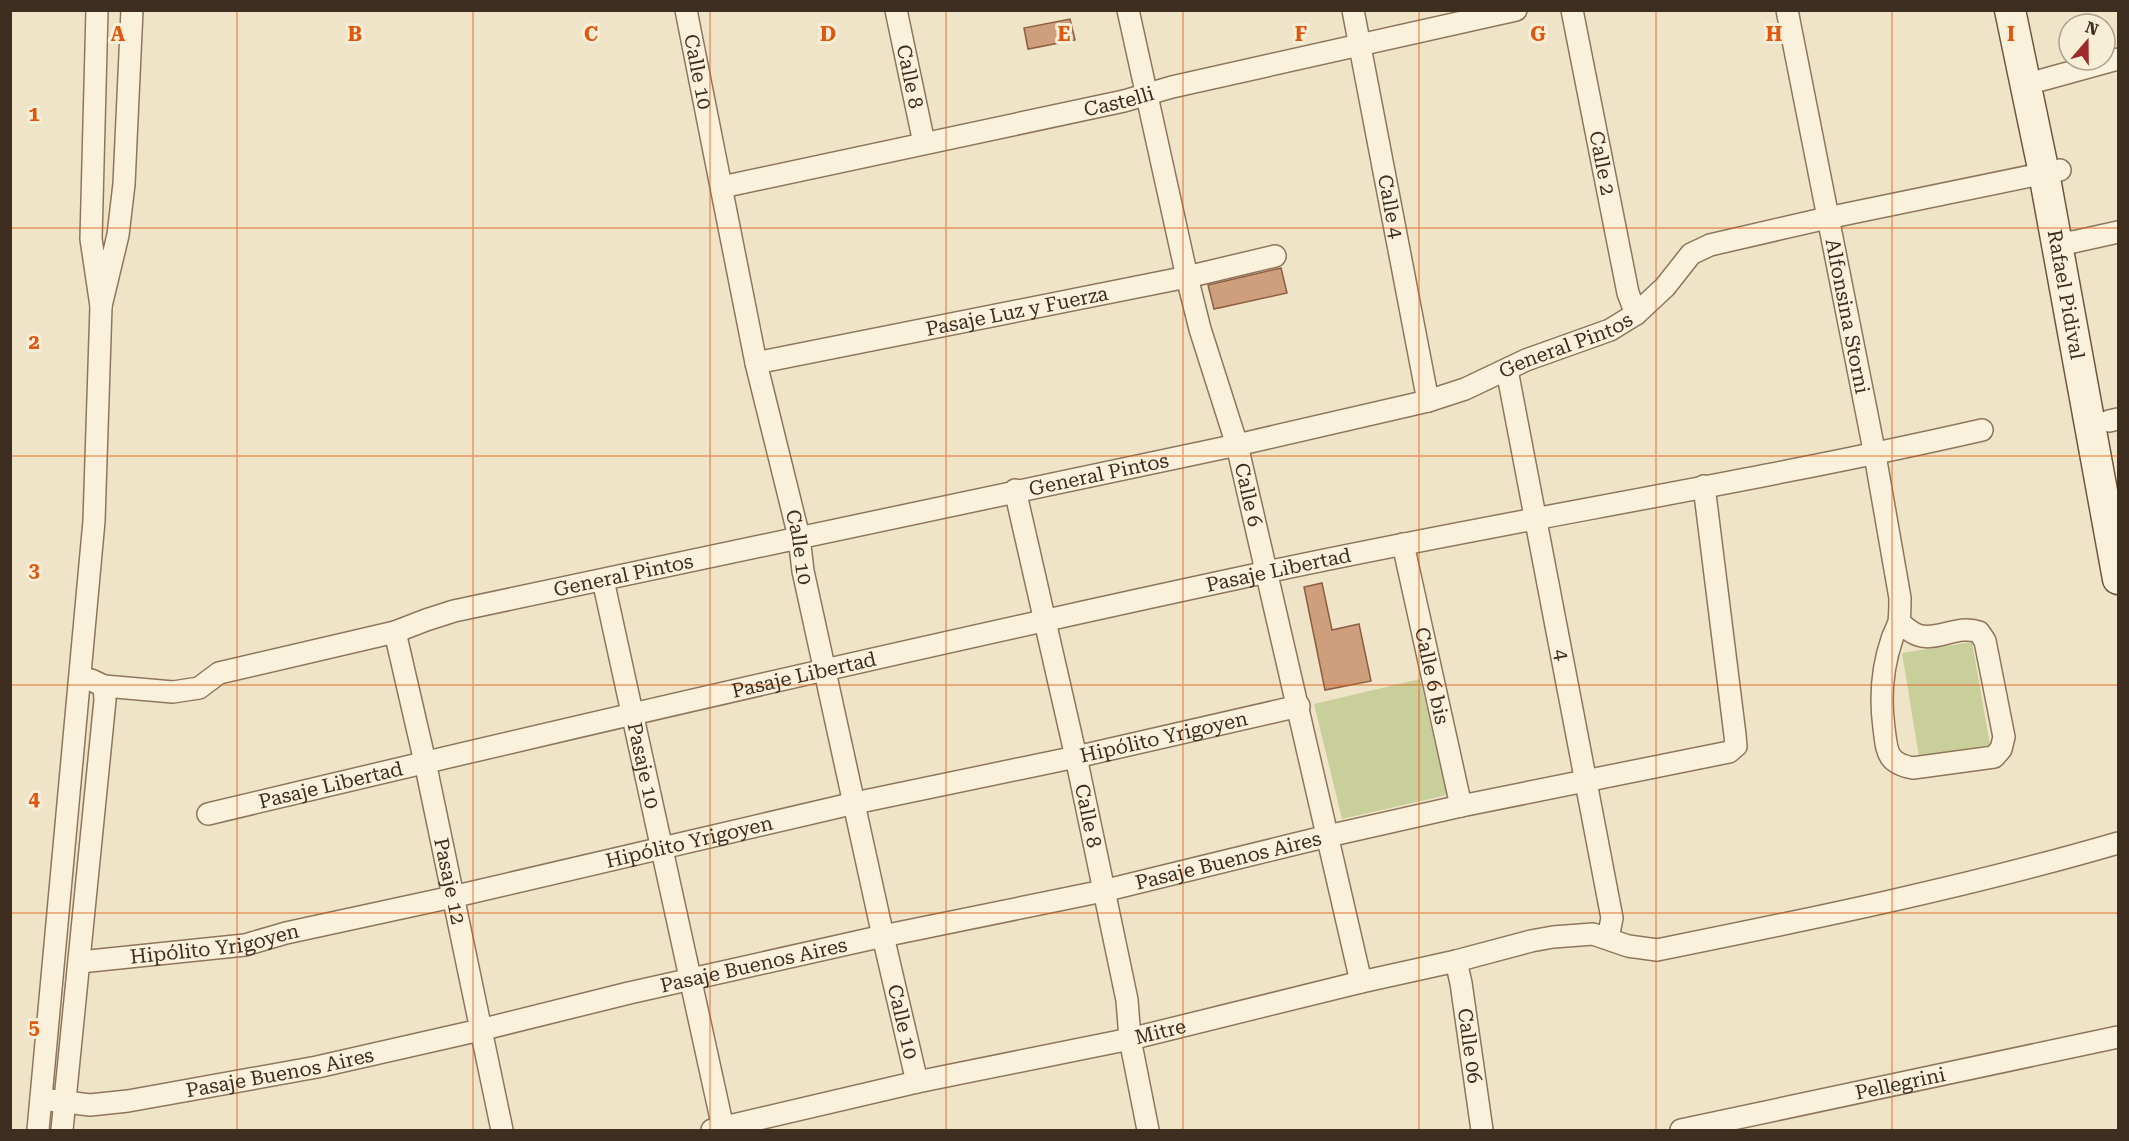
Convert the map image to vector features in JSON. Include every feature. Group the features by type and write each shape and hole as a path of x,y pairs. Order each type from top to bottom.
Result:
{"street":[{"path":"38,1131 94,521 101,306 92,239 97,10"},
{"path":"101,306 118,235 124,184 132,10"},
{"name":"Calle 10","path":"686,10 756,363 799,537 803,572 917,1082"},
{"name":"Calle 8","path":"896,10 924,143"},
{"name":"Calle 6","path":"1128,10 1187,277 1200,329 1237,445 1361,982"},
{"name":"Calle 4","path":"1353,10 1428,401"},
{"name":"Castelli","path":"722,187 1124,101 1145,94 1516,10"},
{"name":"Calle 2","path":"1572,10 1628,293 1636,314"},
{"name":"Alfonsina Storni","path":"1787,10 1875,455 1900,598 1899,622 1891,640 1884,673 1881,705 1887,752 1893,761 1913,768 1994,757 2001,749 2004,737 1985,641 1979,632 1964,629 1924,637 1916,635 1899,622"},
{"name":"Rafael Pidival","path":"2010,10 2052,171"},
{"name":"Rafael Pidival","path":"2028,10 2042,80 2052,171 2118,579"},
{"path":"2042,80 2118,57"},
{"name":"General Pintos","path":"80,676 104,686 173,692 199,688 219,673 395,632 454,611 1015,490 1237,445 1428,401 1466,389 1526,360 1610,330 1636,314 1665,286 1691,254 1710,245 2052,171"},
{"path":"2065,242 2118,232"},
{"name":"Rafael Pidival","path":"2065,242 2114,420 2118,471"},
{"name":"Pasaje Luz y Fuerza","path":"756,363 1187,277 1275,256"},
{"name":"4","path":"1508,370 1612,918 1608,938"},
{"name":"Pasaje Libertad","path":"208,814 826,670 1267,572 1537,517 1875,455 1982,430"},
{"name":"Pasaje Buenos Aires","path":"41,1099 90,1105 128,1101 317,1067 883,936 1103,891 1461,806 1729,752 1736,746 1704,486"},
{"name":"Calle 8","path":"1015,490 1076,757 1127,1000 1130,1039 1149,1131"},
{"name":"Calle 6 bis","path":"1403,544 1461,806"},
{"name":"Pasaje 10","path":"603,580 690,980 718,1129"},
{"name":"Pasaje 12","path":"395,632 425,762 502,1131"},
{"path":"62,1131 105,700 104,686"},
{"name":"Hipólito Yrigoyen","path":"80,962 245,945 286,933 452,897 855,803 1076,757 1299,706"},
{"name":"Mitre","path":"718,1129 917,1082 1130,1039 1553,936 1593,934 1628,946 1657,950 1915,895 2057,861 2118,843"},
{"name":"Calle 06","path":"1456,961 1482,1131"},
{"name":"Pellegrini","path":"1681,1131 1770,1121 2118,1037"}],"green space":[{"path":"1972,642 1990,745 1919,757 1902,653"},
{"path":"1420,679 1447,795 1342,819 1314,704"}],"building":[{"path":"1070,19 1075,40 1028,49 1024,28"},
{"path":"1281,268 1287,293 1214,309 1208,285"},
{"path":"1322,583 1332,630 1359,624 1371,681 1325,690 1304,587"}]}
